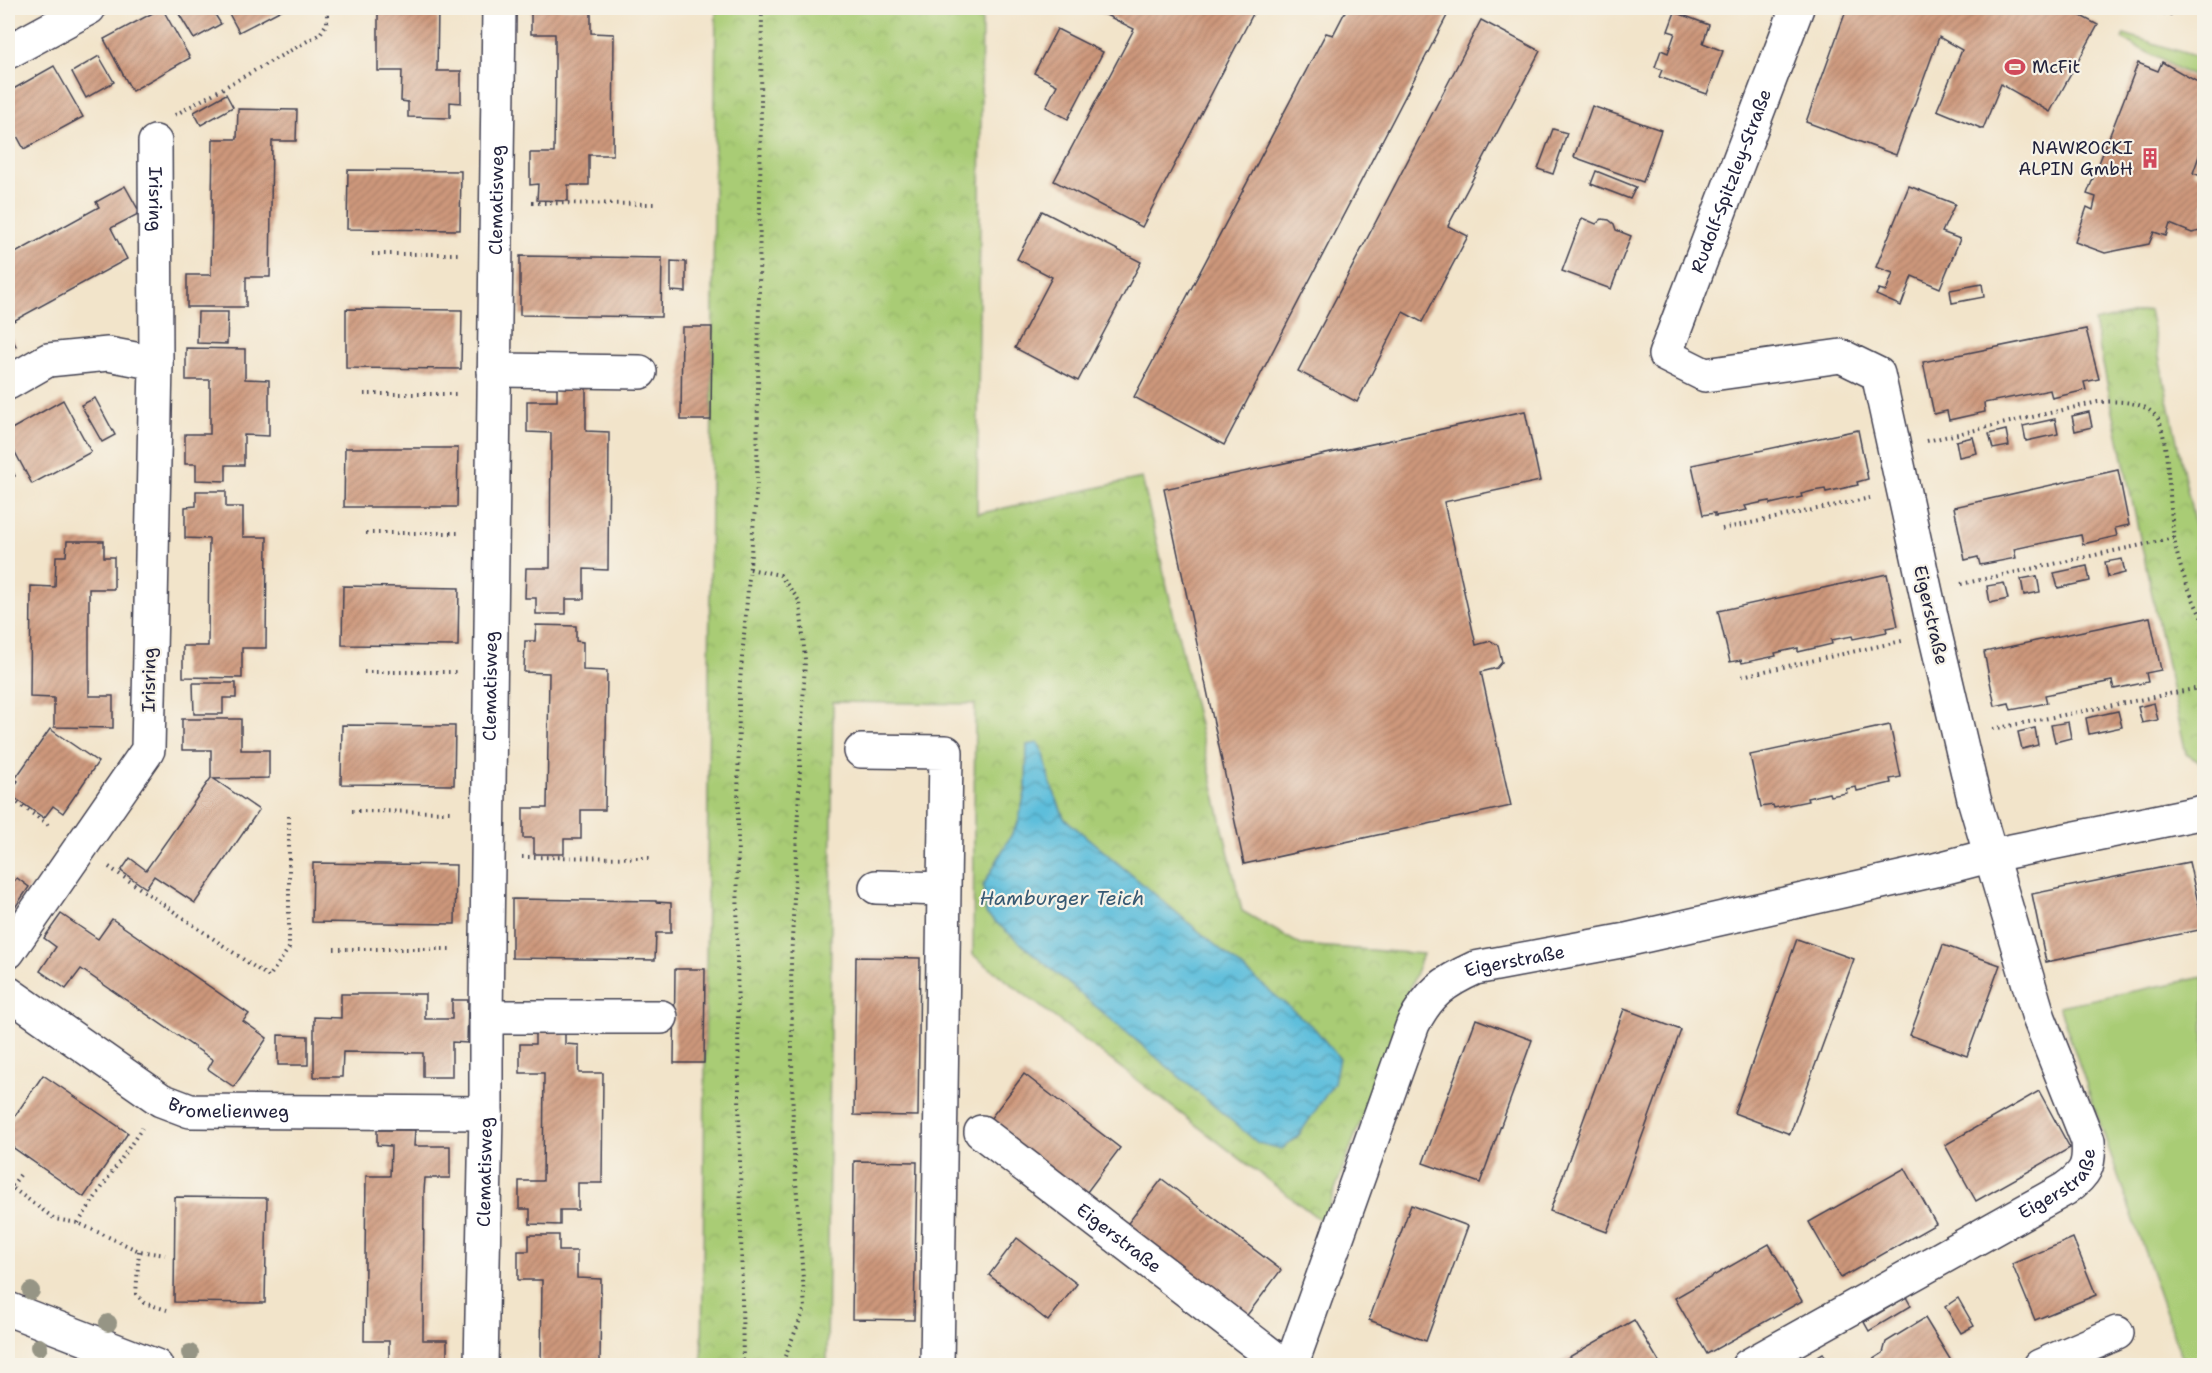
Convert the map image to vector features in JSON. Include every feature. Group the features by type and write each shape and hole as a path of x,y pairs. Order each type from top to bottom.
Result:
{"street":[{"path":"8,52 89,8"},
{"name":"Clematisweg","path":"481,1365 486,1113 498,8"},
{"name":"Rudolf-Spitzley-Straße","path":"1797,8 1665,355 1705,375 1841,356 1878,374"},
{"name":"Irisring","path":"8,952 148,750 156,363 155,142"},
{"path":"8,382 48,360 108,354 156,363"},
{"path":"494,382 640,372"},
{"name":"Eigerstraße","path":"1748,1365 2065,1189 2086,1170 2089,1157 2088,1141 2039,1018 1974,799 1925,592 1878,374"},
{"path":"861,751 946,752 937,1365"},
{"name":"Eigerstraße","path":"1292,1365 1413,1024 1423,1004 1436,990 1453,978 1475,969 1626,940 1992,855 2205,812"},
{"path":"876,887 943,889"},
{"name":"Bromelienweg","path":"8,993 161,1100 190,1111 486,1113"},
{"path":"486,1017 661,1017"},
{"name":"Eigerstraße","path":"981,1132 1285,1365"},
{"path":"8,1309 156,1365"},
{"path":"2040,1365 2117,1333"}],"path":[{"path":"155,142 156,130 162,122 320,34 327,23 327,8"},
{"path":"743,1365 737,820 739,693 757,484 762,8"},
{"path":"2122,8 2171,14 2187,8"},
{"path":"496,203 657,204"},
{"path":"372,254 495,254"},
{"path":"364,394 494,382"},
{"path":"1894,448 2098,402 2125,401 2147,409 2158,419 2164,444 2174,538 2185,580 2205,623"},
{"path":"1722,529 1903,491"},
{"path":"366,533 492,534"},
{"path":"1925,592 2174,538"},
{"path":"750,568 780,575 800,602 805,660 791,962 793,1139 804,1308 781,1365"},
{"path":"1742,676 1935,634"},
{"path":"364,672 490,672"},
{"path":"1959,735 2205,687"},
{"path":"8,796 269,976 289,948 289,815"},
{"path":"352,811 488,813"},
{"path":"488,857 650,858"},
{"path":"334,949 486,950"},
{"path":"78,1223 161,1100"},
{"path":"20,1175 11,1187 55,1219 78,1223 139,1251 165,1255"},
{"path":"139,1251 136,1294 144,1303 167,1310"}],"green space":[{"path":"716,8 982,8 977,514 1142,478 1242,911 1301,945 1423,954 1323,1222 973,955 975,704 833,702 827,1365 702,1366","holes":["1027,745 1044,754 1049,779 1064,818 1315,1029 1339,1058 983,886 1018,823 1026,789"]},
{"path":"2124,34 2204,59 2203,82 2122,39"},
{"path":"2149,310 2204,568 2204,765 2186,754 2094,322"},
{"path":"2204,977 2204,1365 2184,1365 2059,1006"}],"water":[{"name":"Hamburger Teich","path":"1038,743 1044,754 1049,779 1064,818 1315,1029 1339,1058 1334,1083 1299,1135 1282,1149 1258,1143 986,914 983,886 1018,823 1026,789 1027,745"}],"building":[{"path":"162,8 190,58 132,91 104,39"},
{"path":"191,8 211,8 221,24 194,39 179,14"},
{"path":"226,8 285,8 239,32"},
{"path":"378,8 438,8 437,71 461,71 461,103 450,102 450,118 408,117 408,102 401,101 402,71 378,71"},
{"path":"531,8 591,8 591,33 614,34 613,155 589,155 589,185 568,185 568,201 537,200 538,184 530,185 530,153 554,153 555,64 555,34 531,34"},
{"path":"1092,8 1256,8 1142,227 1054,181 1134,29"},
{"path":"1347,8 1451,8 1224,445 1134,397 1326,33 1333,35"},
{"name":"McFit","path":"1847,8 2066,8 2098,25 2050,112 2001,84 1983,129 1937,110 1962,50 1939,37 1896,155 1806,122"},
{"path":"1675,12 1709,25 1703,43 1723,51 1707,94 1659,77 1662,70 1655,67 1661,50 1668,53 1675,33 1668,31"},
{"path":"1481,20 1540,51 1448,226 1468,236 1422,322 1403,312 1357,402 1298,371"},
{"path":"1057,29 1103,52 1068,119 1046,107 1057,85 1034,73"},
{"path":"99,56 114,82 86,98 72,72"},
{"name":"NAWROCKI ALPIN GmbH","path":"2162,62 2203,85 2202,89 2204,89 2204,142 2193,173 2204,177 2204,230 2192,233 2170,224 2166,236 2154,232 2149,244 2105,253 2075,242 2087,207 2093,210 2096,197 2087,194 2138,63 2158,71"},
{"path":"54,66 83,117 24,149 8,119 8,92"},
{"path":"226,94 233,107 201,125 194,112"},
{"path":"1592,106 1661,130 1643,182 1574,157"},
{"path":"238,109 297,110 296,141 272,141 270,277 246,277 246,307 187,307 187,275 211,275 213,139 237,139"},
{"path":"1553,129 1567,133 1553,174 1538,169"},
{"path":"348,170 461,171 460,230 347,229"},
{"path":"1596,171 1636,187 1630,199 1591,184"},
{"path":"125,186 140,213 111,228 127,259 8,324 8,257 99,207 96,202"},
{"path":"1909,186 1955,204 1942,232 1960,239 1940,288 1912,276 1901,306 1876,295 1879,289 1886,291 1893,273 1876,267"},
{"path":"1042,211 1141,262 1078,381 1015,348 1052,277 1017,259"},
{"path":"1582,218 1596,224 1602,219 1609,220 1614,224 1616,230 1631,236 1611,289 1562,271"},
{"path":"520,256 662,258 661,317 520,315"},
{"path":"671,261 686,262 686,292 671,291"},
{"path":"1982,284 1984,297 1952,303 1950,290"},
{"path":"346,309 462,310 461,369 346,368"},
{"path":"198,312 228,312 227,344 197,343"},
{"path":"682,327 712,327 711,420 681,420"},
{"path":"2086,329 2099,379 2084,382 2086,390 2052,398 2050,390 1984,403 1985,412 1949,420 1947,411 1934,414 1923,362"},
{"path":"8,331 16,346 8,351"},
{"path":"186,348 245,349 245,379 269,380 269,436 244,435 244,465 226,465 226,481 196,480 196,464 185,464 185,434 210,434 210,380 186,380"},
{"path":"557,386 586,386 586,431 609,432 608,570 584,569 584,599 566,599 566,614 536,614 536,598 525,598 526,568 550,568 551,433 527,432 527,401 557,401"},
{"path":"95,398 115,435 102,442 81,405"},
{"path":"63,400 91,452 32,484 8,439 8,431"},
{"path":"1525,411 1540,481 1444,502 1476,645 1491,641 1498,645 1502,662 1497,668 1481,672 1511,806 1244,864 1164,489"},
{"path":"2089,412 2092,427 2075,431 2072,416"},
{"path":"2055,419 2058,434 2026,441 2023,426"},
{"path":"1858,430 1868,479 1857,482 1858,485 1826,492 1825,489 1813,491 1801,494 1802,497 1770,504 1770,501 1745,506 1747,510 1732,513 1715,516 1715,513 1703,515 1692,465"},
{"path":"2006,430 2009,446 1993,449 1989,434"},
{"path":"1973,437 1977,453 1959,457 1956,441"},
{"path":"345,448 458,448 457,507 344,507"},
{"path":"8,461 15,476 8,480"},
{"path":"2118,470 2129,525 2115,528 2117,536 2083,544 2081,535 2014,549 2016,558 1980,565 1978,557 1965,560 1954,507"},
{"path":"196,491 226,491 226,507 243,507 243,537 267,537 266,648 242,648 242,678 183,677 183,646 208,646 209,539 185,538 185,507 196,506"},
{"path":"67,541 104,541 104,557 114,557 114,589 89,589 89,696 113,696 113,728 54,727 54,698 30,697 31,586 55,587 56,556 66,556"},
{"path":"2122,559 2125,573 2108,577 2105,562"},
{"path":"2087,566 2090,581 2058,588 2054,573"},
{"path":"1887,574 1898,626 1886,628 1887,632 1853,639 1852,636 1831,640 1832,644 1798,652 1798,648 1775,653 1776,656 1742,663 1741,660 1730,662 1718,611"},
{"path":"2037,576 2040,592 2024,595 2021,579"},
{"path":"2004,583 2008,599 1990,603 1987,586"},
{"path":"343,586 459,588 458,646 342,645"},
{"path":"2150,617 2161,670 2146,673 2148,682 2114,689 2112,681 2045,695 2047,703 2011,710 2009,703 1995,706 1984,652"},
{"path":"536,625 576,626 576,641 583,642 583,670 607,671 605,810 581,810 581,839 564,839 564,854 534,854 534,838 523,838 523,808 547,808 549,673 524,672 525,641 535,641"},
{"path":"193,683 236,683 236,698 223,698 223,714 194,714"},
{"path":"2154,703 2158,720 2142,723 2138,707"},
{"path":"2118,711 2122,727 2089,734 2086,718"},
{"path":"182,719 241,719 241,750 269,750 269,778 214,779 259,810 195,903 154,876 146,888 121,871 130,858 146,870 211,778 211,750 182,750"},
{"path":"2068,722 2071,738 2055,742 2051,725"},
{"path":"342,725 455,726 454,785 341,784"},
{"path":"1890,725 1901,777 1890,779 1891,783 1857,791 1856,787 1846,789 1847,793 1830,796 1829,793 1807,798 1808,801 1774,808 1773,805 1761,807 1750,755"},
{"path":"2035,728 2038,745 2022,749 2018,732"},
{"path":"50,729 98,762 63,813 53,806 44,818 9,794 18,781 15,779"},
{"path":"2189,862 2204,929 2046,962 2032,894"},
{"path":"313,863 456,865 455,924 312,922"},
{"path":"8,877 14,881 17,878 29,887 12,912 8,909"},
{"path":"512,899 671,903 671,933 656,933 655,960 512,958"},
{"path":"61,914 98,939 112,919 249,1014 243,1021 267,1038 234,1087 208,1069 213,1060 81,969 66,989 40,971 56,947 44,938"},
{"path":"1797,939 1854,959 1790,1134 1734,1113"},
{"path":"1943,945 2000,965 1967,1056 1910,1035"},
{"path":"856,957 920,958 918,1116 854,1115"},
{"path":"675,969 705,969 704,1063 674,1063"},
{"path":"341,994 425,994 425,1019 452,1019 452,1000 468,1000 467,1043 452,1042 452,1077 423,1077 423,1053 343,1052 342,1077 314,1077 314,1017 341,1018"},
{"path":"1624,1009 1681,1030 1607,1232 1550,1211"},
{"path":"1476,1019 1532,1040 1480,1183 1423,1163"},
{"path":"535,1029 565,1029 565,1044 579,1045 579,1073 603,1073 602,1183 578,1183 578,1210 560,1210 560,1225 530,1224 530,1209 519,1209 519,1181 543,1181 544,1073 520,1073 520,1044 535,1044"},
{"path":"278,1035 308,1036 308,1065 278,1065"},
{"path":"1024,1074 1120,1148 1084,1196 987,1123"},
{"path":"43,1075 128,1133 84,1197 8,1144 8,1126"},
{"path":"2039,1091 2070,1148 1976,1201 1945,1145"},
{"path":"377,1130 415,1130 414,1146 450,1146 450,1178 425,1178 424,1191 423,1340 447,1340 447,1365 389,1365 389,1341 364,1341 366,1176 390,1176 391,1146 377,1145"},
{"path":"854,1161 917,1162 914,1320 852,1319"},
{"path":"1905,1168 1936,1224 1841,1278 1809,1222"},
{"path":"1162,1179 1281,1270 1245,1318 1125,1227"},
{"path":"175,1197 267,1198 265,1303 174,1302"},
{"path":"1411,1205 1468,1226 1426,1341 1369,1320"},
{"path":"529,1235 559,1235 559,1251 577,1251 577,1278 601,1279 600,1365 541,1365 542,1280 518,1280 518,1251 529,1251"},
{"path":"1017,1238 1077,1284 1048,1321 989,1275"},
{"path":"2073,1238 2096,1295 2035,1320 2012,1264"},
{"path":"1769,1244 1802,1301 1707,1354 1675,1298"},
{"path":"1906,1297 1911,1306 1869,1331 1864,1322"},
{"path":"1958,1298 1974,1326 1961,1333 1945,1307"},
{"path":"1925,1318 1953,1364 1864,1365 1883,1353 1886,1342"},
{"path":"1634,1320 1661,1365 1555,1365"},
{"path":"1823,1353 1830,1365 1808,1365 1806,1363"}],"place":[{"name":"McFit","path":"2015,67"},
{"name":"NAWROCKI ALPIN GmbH","path":"2150,158"}]}
